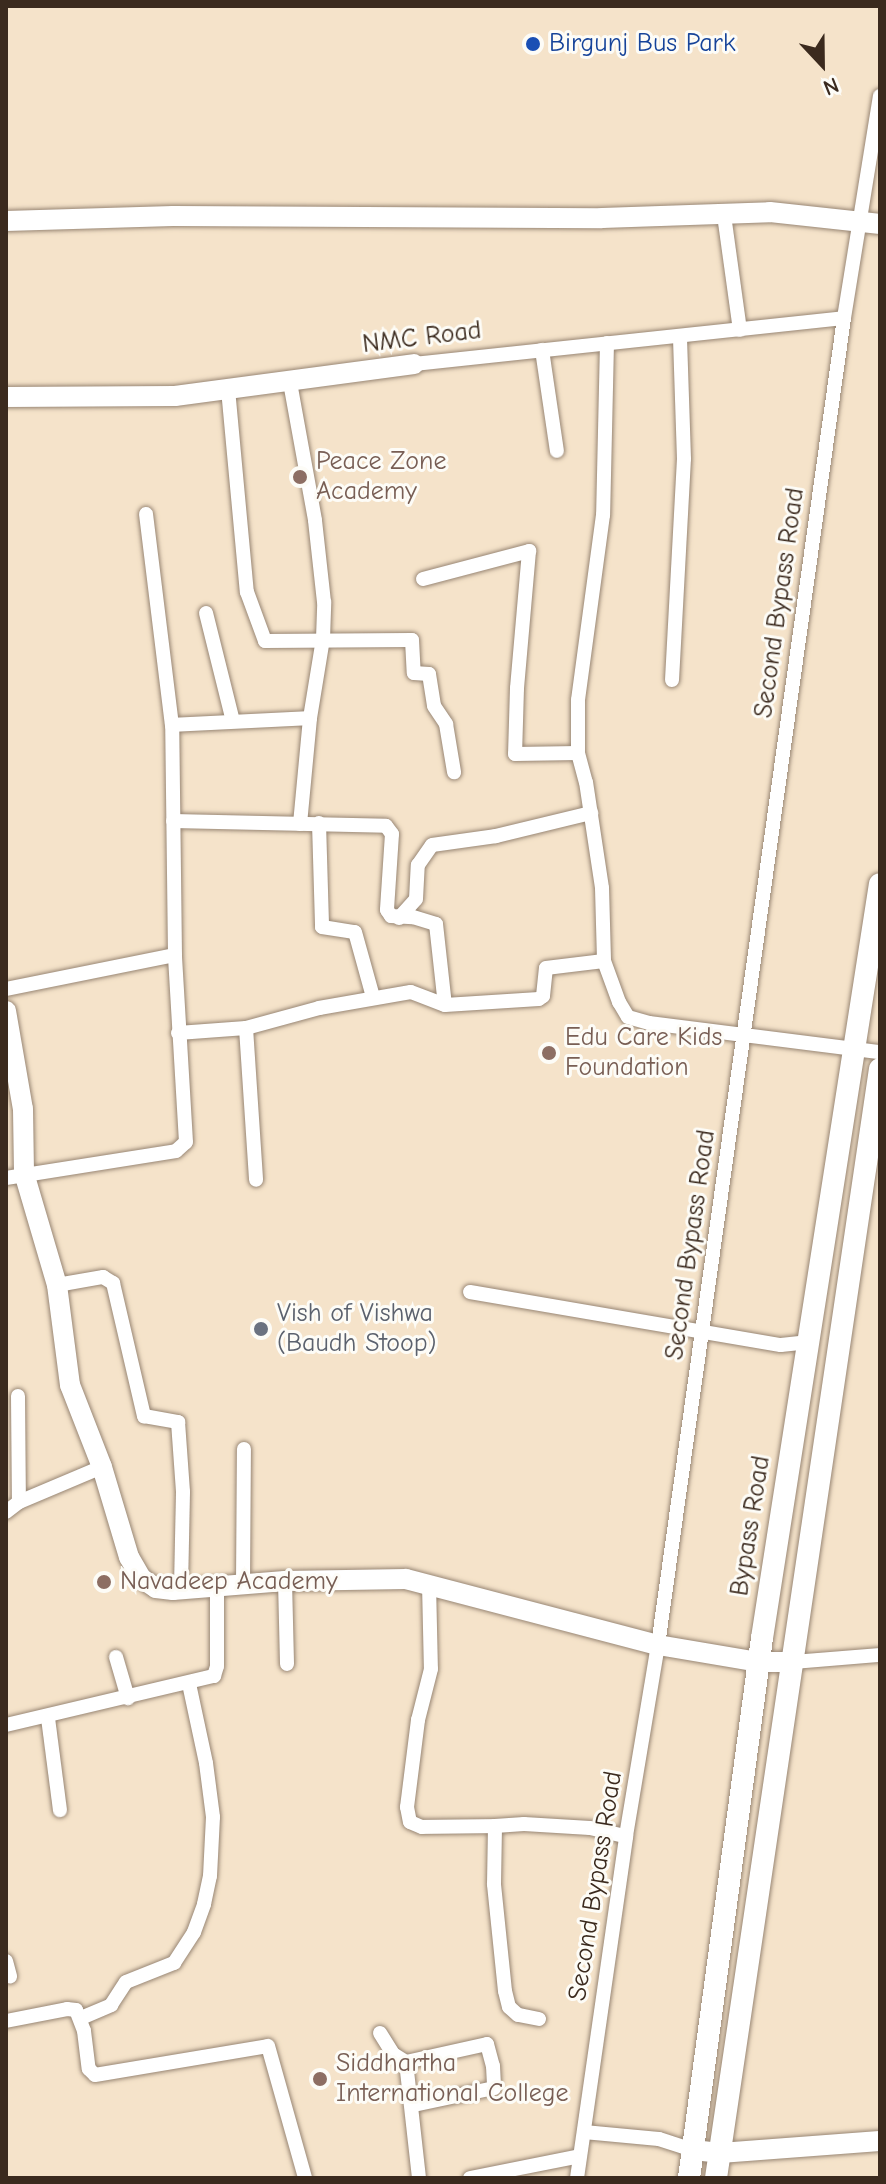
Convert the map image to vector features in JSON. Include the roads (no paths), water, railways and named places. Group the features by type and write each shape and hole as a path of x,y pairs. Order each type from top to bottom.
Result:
{"main road":[{"name":"Bypass Road","path":"689,2178 759,1662 880,884"},
{"path":"716,2178 880,1069"},
{"path":"729,1888 760,1894"}],"street":[{"path":"6,221 173,216 444,219 770,212 871,222 880,96"},
{"path":"724,215 740,330"},
{"name":"Second Bypass Road","path":"577,2178 704,1332 844,318 871,222"},
{"name":"NMC Road","path":"6,397 175,396 414,364 844,318"},
{"path":"672,680 684,459 680,337"},
{"path":"607,343 603,515 578,700 578,753 602,888 604,961 628,1017 880,1052"},
{"path":"542,350 557,451"},
{"path":"290,382 315,520 324,602 323,639 310,718 300,824"},
{"path":"228,389 247,592 265,641 412,640 414,673 429,674 434,706 446,724 454,772"},
{"path":"15,1176 176,1151 184,1147 186,1129 175,955 172,725 146,514"},
{"path":"423,579 529,551 515,754 578,753"},
{"path":"206,613 233,721"},
{"path":"172,725 310,718"},
{"path":"399,918 416,899 418,865 432,845 496,836 591,813"},
{"path":"173,821 386,826 390,829 387,910 399,918 413,917 436,924 445,1005"},
{"path":"319,823 322,927 355,932 373,997"},
{"path":"6,989 175,955"},
{"path":"178,1033 246,1028 373,997 411,992 445,1005 539,999 543,996 546,968 604,961"},
{"path":"6,1011 15,1176 57,1285 70,1385 102,1467 129,1557 141,1578 156,1588 181,1589 376,1577 429,1584 658,1645 759,1662 880,1655"},
{"path":"246,1028 256,1180"},
{"path":"57,1285 103,1277 113,1283 144,1416 178,1422 183,1476 181,1589"},
{"path":"470,1292 781,1345 809,1342"},
{"path":"18,1396 19,1502"},
{"path":"243,1584 244,1449"},
{"path":"6,1512 19,1502 102,1467"},
{"path":"285,1581 287,1664"},
{"path":"429,1584 431,1669 418,1720 407,1807 410,1822 422,1827 524,1824 590,1828 626,1836"},
{"path":"6,1725 48,1718 214,1676 217,1666 217,1585"},
{"path":"116,1657 128,1698"},
{"path":"81,2018 111,2005 126,1982 174,1963 194,1932 204,1904 210,1876 213,1817 206,1763 189,1684"},
{"path":"48,1718 60,1810"},
{"path":"495,1826 494,1884 505,1991 509,2007 518,2015 539,2019"},
{"path":"6,2021 76,2010 81,2018 89,2069 95,2075 268,2046 305,2178"},
{"path":"380,2033 393,2054 406,2062 487,2044 493,2066 494,2088 413,2105"},
{"path":"406,2062 419,2178"},
{"path":"584,2132 659,2139 693,2150 720,2153 880,2141"},
{"path":"470,2178 580,2156"}],"place":[{"name":"Birgunj Bus Park","path":"533,44"},
{"name":"Peace Zone Academy","path":"300,477"},
{"name":"Edu Care Kids Foundation","path":"549,1053"},
{"name":"Vish of Vishwa (Baudh Stoop)","path":"261,1329"},
{"name":"Navadeep Academy","path":"104,1582"},
{"name":"Siddhartha International College","path":"320,2079"}]}
